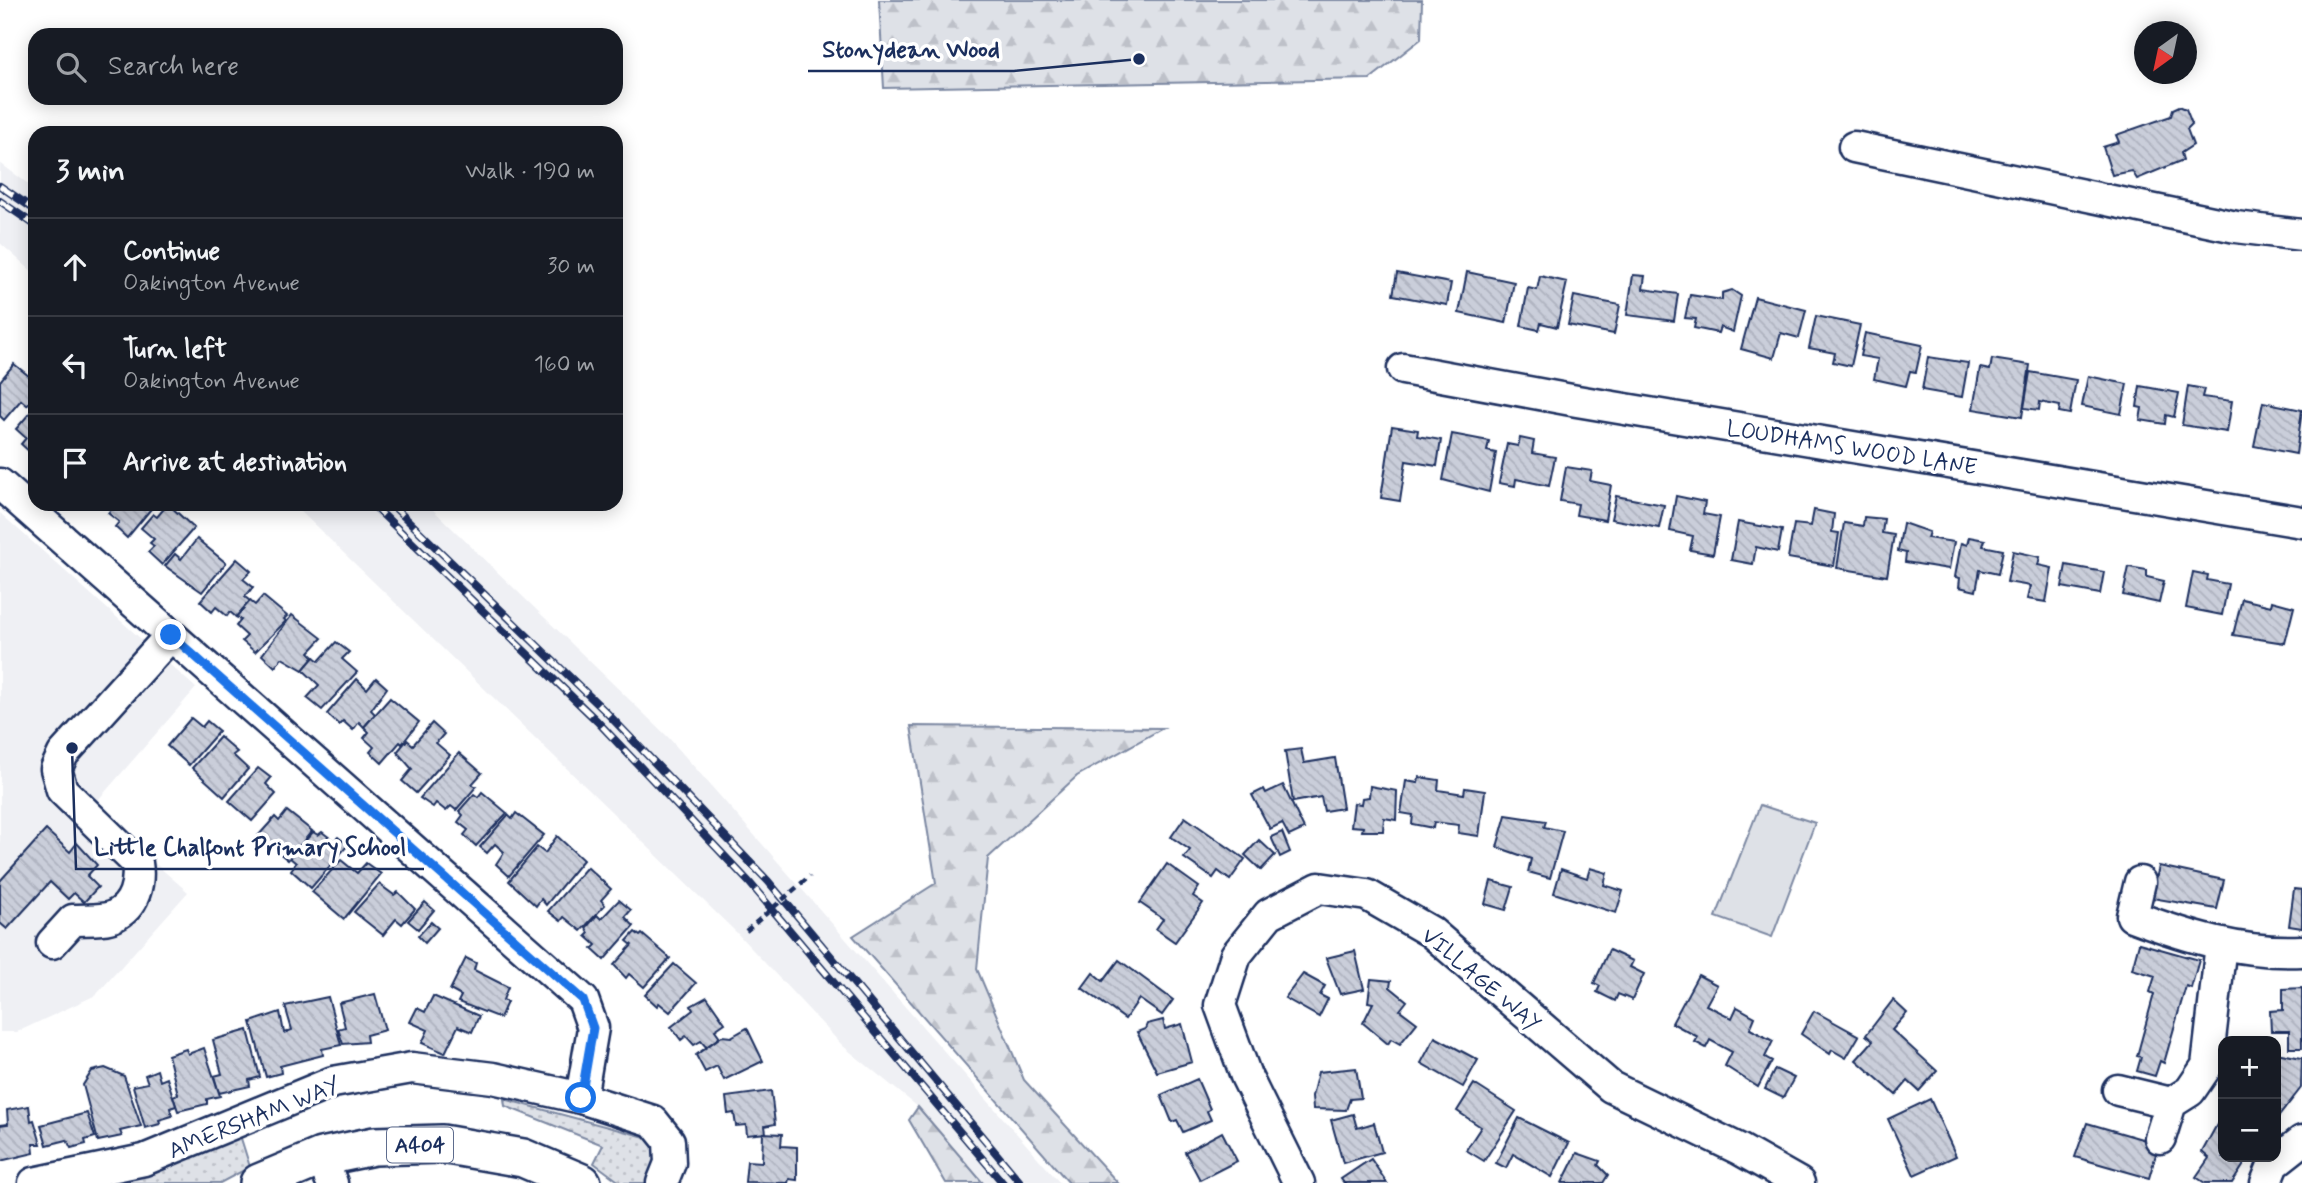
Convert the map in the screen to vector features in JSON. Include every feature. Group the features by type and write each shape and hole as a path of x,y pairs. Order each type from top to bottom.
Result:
{"main road":[{"name":"A404","path":"259,1183 326,1170 374,1146 442,1144 523,1158 582,1183"}],"street":[{"path":"1854,147 2236,227 2302,235"},
{"name":"LOUDHAMS WOOD LANE","path":"1403,369 1577,401 2302,522"},
{"path":"0,484 28,509"},
{"path":"31,511 583,1000 593,1028 581,1098"},
{"path":"52,943 73,920 113,917 133,899 139,879 137,863 62,790 56,769 63,754 171,635"},
{"path":"2140,882 2132,916 2191,938 2271,952 2302,951"},
{"name":"VILLAGE WAY","path":"1299,1183 1246,1076 1220,1005 1236,955 1269,914 1319,888 1367,895 1430,932 1611,1087 1739,1149 1799,1183"},
{"path":"2160,1138 2171,1103 2190,1091 2207,1066 2221,944"},
{"name":"AMERSHAM WAY","path":"34,1183 144,1160 333,1082 412,1068 493,1078 581,1098 653,1121 669,1141 670,1163 662,1183"},
{"path":"2118,1090 2171,1103"},
{"path":"2266,1183 2274,1163 2302,1141"}],"path":[{"path":"746,931 810,876"}],"shaded area":[{"path":"0,163 28,184 28,268 0,243"},
{"path":"300,511 434,511 668,737 1060,1183 983,1183 918,1107 843,1046 735,931"},
{"path":"0,513 196,688 91,808 188,892 96,995 17,1032 0,1032"}],"green space":[{"path":"879,0 1422,0 1421,39 1370,79 884,88"},
{"path":"911,726 1163,728 1077,776 988,858 977,969 1024,1080 1118,1183 1069,1183 853,936 936,883"},
{"path":"1760,805 1815,823 1772,937 1716,917"},
{"path":"504,1099 649,1138 661,1155 651,1183 621,1183 594,1163 603,1145 505,1106"},
{"path":"918,1107 983,1183 946,1183 909,1120"},
{"path":"239,1132 250,1167 220,1183 112,1183 126,1180"}],"building":[{"path":"2179,106 2186,109 2192,124 2187,129 2193,145 2181,153 2183,160 2137,179 2132,171 2112,175 2103,147 2119,142 2116,135 2171,116 2173,109"},
{"path":"1467,272 1514,282 1506,323 1459,313"},
{"path":"1397,273 1451,283 1447,305 1393,295"},
{"path":"1633,275 1645,276 1643,289 1678,294 1674,321 1627,315"},
{"path":"1540,276 1567,282 1557,327 1541,323 1539,330 1521,326 1528,288 1537,290"},
{"path":"1732,290 1741,296 1733,332 1720,327 1718,333 1694,328 1696,319 1685,318 1690,295 1722,300 1722,293"},
{"path":"1574,296 1620,305 1614,334 1568,325"},
{"path":"1755,297 1806,310 1799,338 1781,333 1774,358 1741,349"},
{"path":"1816,316 1860,325 1851,366 1833,362 1835,353 1809,348"},
{"path":"1865,333 1922,345 1916,372 1910,371 1906,386 1874,379 1878,359 1860,356"},
{"path":"1928,357 1968,363 1962,397 1922,390"},
{"path":"1992,359 2030,365 2022,417 1973,409 1980,368 1990,370"},
{"path":"14,364 28,375 28,404 21,400 4,420 0,416 0,381"},
{"path":"2030,372 2076,380 2070,414 2059,412 2060,406 2040,402 2039,410 2024,408"},
{"path":"2088,376 2127,384 2121,414 2082,406"},
{"path":"2140,386 2179,393 2174,417 2166,415 2165,424 2140,420 2142,408 2137,407"},
{"path":"2188,386 2204,389 2202,397 2232,401 2227,432 2182,425"},
{"path":"2263,402 2302,410 2296,454 2254,446"},
{"path":"28,415 28,450 21,444 26,438 16,429"},
{"path":"1392,426 1418,430 1417,436 1441,440 1437,466 1406,461 1400,501 1381,498"},
{"path":"1452,434 1489,441 1487,451 1496,453 1489,492 1443,480"},
{"path":"1520,438 1534,441 1532,453 1555,457 1549,486 1516,479 1515,486 1499,483 1507,444 1518,446"},
{"path":"1566,467 1592,471 1590,481 1611,485 1605,520 1576,515 1578,504 1560,501"},
{"path":"1616,496 1664,505 1659,528 1611,519"},
{"path":"1676,496 1705,502 1703,514 1720,517 1713,554 1690,550 1693,536 1670,531"},
{"path":"1814,510 1834,514 1832,532 1839,533 1834,566 1788,558 1794,524 1811,526"},
{"path":"149,511 127,538 115,527 119,522 108,513"},
{"path":"162,511 176,511 194,528 162,565 148,552 154,546 150,543 154,539 141,528 153,514 157,517"},
{"path":"1864,517 1884,519 1882,533 1894,535 1887,576 1837,568 1844,523 1863,526"},
{"path":"1738,522 1782,530 1778,552 1756,547 1753,564 1731,560"},
{"path":"1903,523 1929,532 1927,538 1954,542 1949,569 1905,562 1906,553 1898,551"},
{"path":"1969,537 1985,540 1983,546 2003,550 1998,574 1980,570 1976,591 1959,587 1960,578 1955,577 1961,543 1967,545"},
{"path":"197,539 226,563 202,592 165,566 175,554 181,559"},
{"path":"2013,551 2040,557 2038,565 2052,568 2046,602 2027,599 2030,586 2007,582"},
{"path":"237,559 251,571 243,579 253,587 245,597 250,601 236,617 230,612 227,616 216,607 212,612 200,601"},
{"path":"2066,565 2104,572 2100,594 2062,587"},
{"path":"2129,567 2147,570 2147,577 2164,581 2159,603 2123,595"},
{"path":"2193,572 2208,575 2207,580 2228,584 2222,615 2186,608"},
{"path":"263,596 287,616 284,619 286,621 255,652 242,641 247,636 236,626 241,620 236,617 250,601 255,605"},
{"path":"2242,599 2271,606 2272,601 2294,607 2285,643 2233,635"},
{"path":"292,615 322,638 309,652 314,657 303,670 282,658 275,667 262,655"},
{"path":"336,642 349,652 342,659 357,672 322,710 307,698 319,685 303,670 314,657 319,661"},
{"path":"376,678 387,688 371,710 375,714 364,727 359,722 353,730 343,721 339,725 327,714 357,679 367,689"},
{"path":"390,698 419,722 402,744 400,742 382,763 370,752 374,747 364,738 369,732 364,727"},
{"path":"191,718 202,727 207,721 219,731 189,765 167,746"},
{"path":"432,723 444,734 436,743 450,755 416,793 402,781 412,769 397,752 407,740 413,745"},
{"path":"220,737 237,752 233,755 248,769 224,797 192,768"},
{"path":"1301,749 1304,763 1335,758 1343,808 1324,811 1321,797 1293,802 1285,751"},
{"path":"459,753 482,773 472,784 476,787 456,810 451,806 446,811 436,803 433,807 420,798"},
{"path":"258,768 271,778 266,784 276,794 252,821 229,801"},
{"path":"1419,777 1439,780 1438,790 1464,794 1465,788 1485,791 1479,836 1458,833 1459,825 1434,822 1433,828 1412,824 1413,815 1401,813 1406,781 1418,783"},
{"path":"1283,785 1304,829 1289,836 1282,823 1270,829 1252,795 1264,789 1266,793"},
{"path":"1370,786 1397,791 1396,820 1384,818 1383,831 1362,831 1363,827 1351,826 1354,803 1361,804 1362,798 1369,797"},
{"path":"482,792 507,813 476,846 464,835 468,830 458,822 463,815 459,811 474,794 478,797"},
{"path":"287,811 312,831 288,860 258,836 275,817 279,821"},
{"path":"516,813 544,835 509,876 496,864 504,852 495,844 487,853 480,847 508,815 512,819"},
{"path":"1506,815 1546,821 1544,827 1563,831 1550,878 1528,872 1531,859 1497,847"},
{"path":"1185,817 1245,859 1230,880 1218,871 1213,878 1184,858 1190,850 1171,837"},
{"path":"46,830 70,852 77,843 97,865 87,876 98,887 84,902 74,893 68,899 50,882 7,929 0,923 0,881"},
{"path":"313,832 318,835 322,832 334,841 338,837 348,845 311,888 291,870 296,863 290,858"},
{"path":"1282,832 1290,852 1280,857 1271,837"},
{"path":"557,836 583,860 546,905 541,899 536,906 509,881 537,847 545,853"},
{"path":"1259,840 1275,855 1261,870 1245,855"},
{"path":"341,860 357,873 366,863 381,874 344,919 312,892"},
{"path":"1167,864 1199,887 1193,896 1203,903 1175,942 1156,929 1163,919 1140,903"},
{"path":"2159,866 2224,880 2217,909 2152,898"},
{"path":"587,867 611,889 601,900 605,905 581,931 564,917 561,921 548,911"},
{"path":"1590,868 1607,873 1604,885 1623,891 1616,913 1554,893 1561,869 1587,878"},
{"path":"1491,881 1513,887 1506,910 1485,904"},
{"path":"379,884 394,895 398,892 415,909 402,924 396,919 383,935 354,912"},
{"path":"2294,889 2302,890 2302,928 2289,926"},
{"path":"619,900 631,910 625,917 634,926 604,960 592,949 596,945 586,936 589,933 586,928 597,915 601,919"},
{"path":"425,902 434,910 418,929 408,921"},
{"path":"431,922 438,928 425,943 418,936"},
{"path":"635,932 640,936 642,934 670,958 644,987 629,974 626,978 614,965 632,945 627,941"},
{"path":"2139,943 2199,960 2191,988 2186,986 2164,1063 2160,1061 2155,1076 2137,1071 2141,1057 2137,1056 2154,994 2150,992 2155,976 2132,969"},
{"path":"1609,950 1633,961 1630,967 1644,974 1632,1000 1618,994 1615,1001 1597,992 1600,986 1594,983"},
{"path":"1355,951 1364,989 1340,994 1326,958"},
{"path":"466,958 476,963 474,970 508,987 503,1000 507,1002 500,1018 458,1002 461,996 450,990"},
{"path":"1119,960 1173,1000 1162,1015 1139,999 1125,1019 1082,988 1093,973 1103,981"},
{"path":"674,964 696,983 670,1012 659,1003 657,1006 645,995"},
{"path":"1303,974 1325,986 1320,995 1328,999 1319,1017 1285,998"},
{"path":"1698,975 1717,985 1706,1005 1732,1018 1737,1007 1755,1017 1750,1029 1773,1041 1765,1057 1772,1061 1758,1087 1725,1066 1732,1052 1710,1040 1706,1048 1695,1042 1698,1037 1672,1023"},
{"path":"1371,979 1391,981 1390,987 1407,1001 1400,1010 1417,1023 1400,1044 1391,1039 1388,1044 1363,1023 1373,1003 1368,1002"},
{"path":"2302,988 2302,1048 2289,1048 2289,1031 2271,1031 2270,1011 2283,1010 2283,989"},
{"path":"375,994 385,1030 366,1035 367,1042 343,1044 338,1029 345,1027 339,1003"},
{"path":"433,996 479,1016 472,1032 458,1026 445,1053 422,1043 428,1030 410,1022 417,1008 425,1012"},
{"path":"328,997 341,1045 322,1049 323,1055 280,1066 281,1073 266,1077 251,1022 280,1012 284,1033 292,1030 285,1006"},
{"path":"707,997 725,1023 715,1030 720,1037 706,1047 701,1041 694,1045 686,1036 681,1040 671,1027 693,1010 691,1006"},
{"path":"1893,1000 1907,1013 1892,1030 1937,1071 1919,1091 1908,1081 1896,1095 1856,1060 1873,1041 1866,1035"},
{"path":"1814,1011 1859,1036 1846,1058 1832,1050 1830,1054 1801,1034"},
{"path":"1163,1020 1165,1029 1182,1024 1192,1062 1157,1072 1137,1032 1145,1029 1147,1024"},
{"path":"747,1028 763,1061 724,1080 717,1066 705,1072 696,1055 722,1036 731,1037"},
{"path":"248,1030 260,1077 249,1080 250,1086 219,1093 214,1076 222,1074 213,1040"},
{"path":"1435,1037 1478,1060 1463,1087 1421,1063"},
{"path":"204,1048 220,1096 207,1099 207,1104 178,1111 173,1096 178,1094 168,1055 186,1049 188,1054"},
{"path":"2281,1054 2302,1058 2301,1088 2281,1114"},
{"path":"105,1068 124,1076 141,1126 120,1131 122,1136 98,1141 83,1085 92,1071"},
{"path":"1356,1068 1361,1098 1350,1099 1346,1110 1313,1109 1312,1096 1318,1072"},
{"path":"1775,1069 1794,1078 1783,1098 1765,1089"},
{"path":"157,1070 160,1081 167,1078 176,1106 170,1108 172,1116 159,1120 160,1124 145,1128 133,1086 148,1083 145,1075"},
{"path":"1197,1079 1210,1109 1207,1111 1211,1120 1183,1132 1177,1120 1172,1122 1161,1095"},
{"path":"1474,1084 1516,1111 1484,1161 1466,1150 1481,1127 1457,1111"},
{"path":"771,1091 775,1124 765,1126 766,1133 747,1135 746,1125 736,1126 734,1113 728,1114 726,1097"},
{"path":"1930,1099 1956,1156 1914,1175 1888,1119"},
{"path":"29,1106 31,1121 34,1120 41,1144 33,1144 34,1153 0,1161 0,1125 8,1124 7,1110"},
{"path":"87,1113 95,1137 85,1140 86,1144 71,1148 67,1140 47,1145 41,1125"},
{"path":"1353,1114 1357,1128 1374,1123 1382,1152 1343,1163 1331,1120"},
{"path":"1519,1118 1569,1143 1552,1177 1513,1154 1506,1168 1496,1163"},
{"path":"2087,1123 2159,1144 2149,1178 2075,1157"},
{"path":"2218,1123 2218,1162 2246,1162 2232,1183 2205,1183 2196,1177 2209,1158 2202,1152"},
{"path":"1222,1132 1237,1161 1200,1180 1185,1152"},
{"path":"763,1133 782,1134 781,1146 797,1147 797,1180 789,1179 788,1183 745,1182 747,1161 762,1162"},
{"path":"1577,1153 1600,1161 1598,1165 1608,1175 1603,1183 1562,1183"},
{"path":"1371,1159 1387,1183 1344,1183 1341,1179"}],"railway":[{"path":"0,186 28,205"},
{"path":"0,201 28,220"},
{"path":"379,511 597,721 749,882 1003,1183"},
{"path":"398,511 606,712 768,881 1021,1183"}],"place":[{"name":"Stonydean Wood","path":"1139,59"},
{"name":"Little Chalfont Primary School","path":"72,748"}],"route":[{"path":"171,635 583,1000 593,1028 581,1098"}]}
